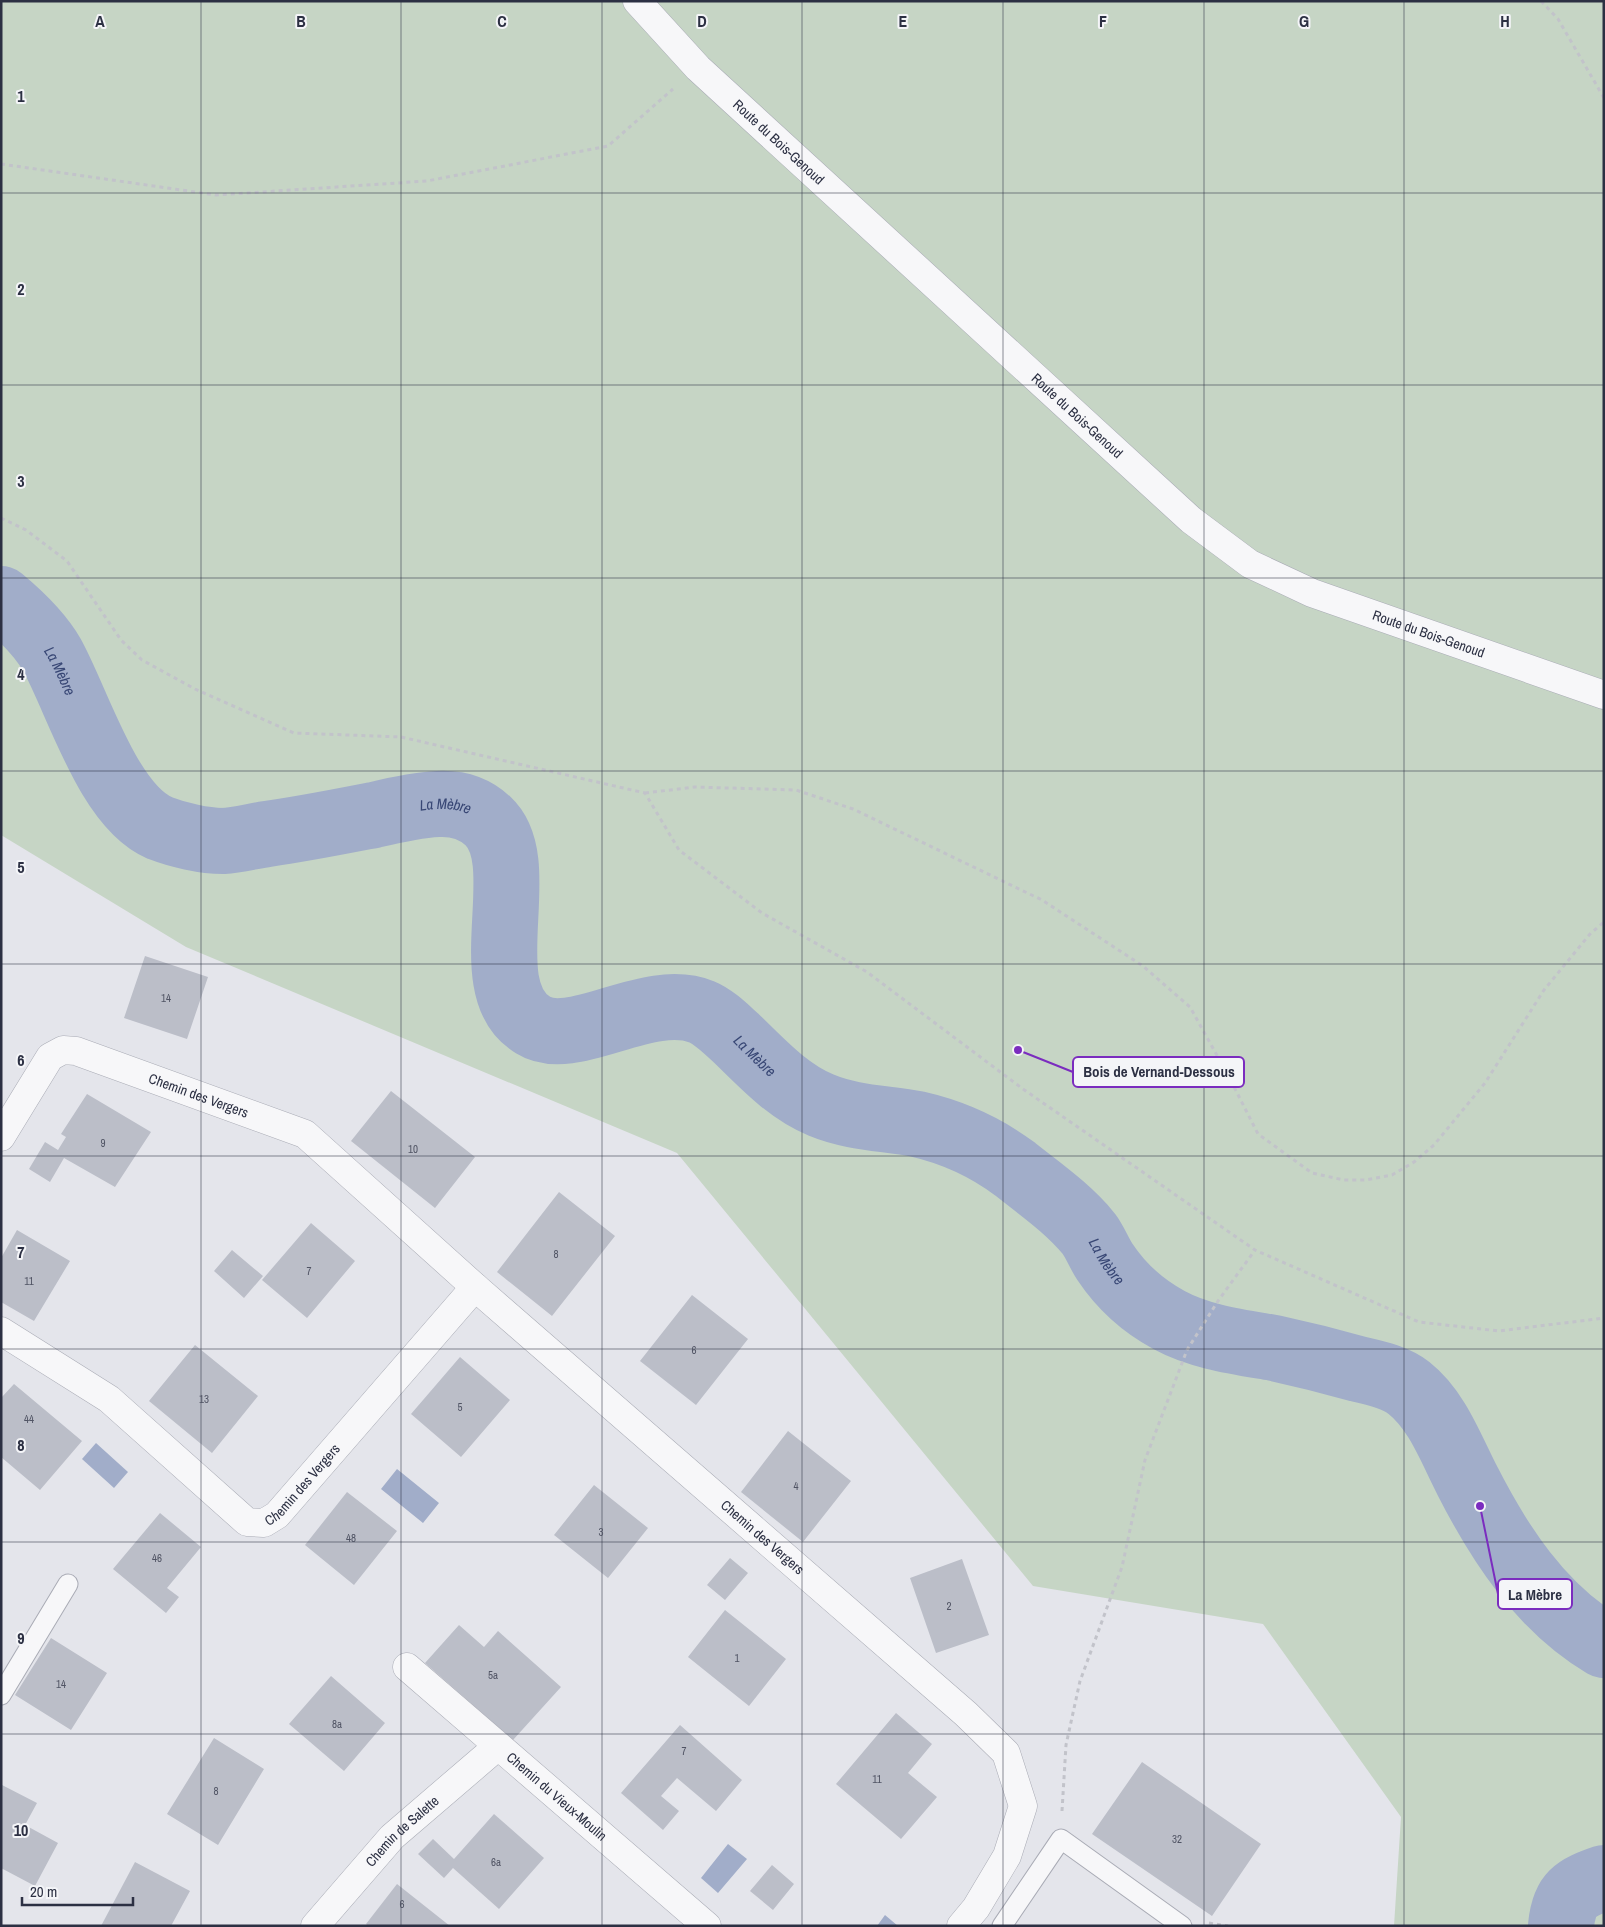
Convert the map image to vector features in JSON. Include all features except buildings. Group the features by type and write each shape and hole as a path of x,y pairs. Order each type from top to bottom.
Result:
{"street":[{"name":"Route du Bois-Genoud","path":"637,1 698,68 1191,520 1250,564 1312,593 1604,695"},
{"name":"Chemin des Vergers","path":"1,1137 50,1057 63,1050 76,1051 304,1134 475,1287 966,1714 1006,1753 1023,1806 1007,1856 968,1917"},
{"name":"Chemin des Vergers","path":"1,1331 109,1399 247,1522 264,1523 277,1515 475,1287"},
{"name":"Chemin du Vieux-Moulin","path":"407,1667 707,1926"},
{"name":"Chemin de Salette","path":"316,1926 392,1837 498,1746"}],"lane":[{"path":"1,1695 68,1584"},
{"path":"1002,1926 1061,1839 1182,1926"},
{"path":"968,1917 998,1926"}],"path":[{"path":"1541,1 1558,19 1604,98"},
{"path":"1,164 216,195 427,181 608,146 698,68"},
{"path":"1597,85 1604,88"},
{"path":"1,518 26,530 66,561 121,640 142,660 195,689 294,733 401,737 645,794 695,787 796,790 853,809 1042,900 1144,966 1190,1007 1258,1134 1312,1173 1344,1180 1366,1180 1392,1175 1414,1162 1434,1145 1485,1083 1544,990 1590,934 1604,922"},
{"path":"645,794 679,850 762,913 867,972 1023,1089 1255,1250 1419,1322 1499,1330 1604,1318"},
{"path":"1061,1839 1066,1745 1080,1681 1122,1567 1145,1460 1187,1350 1218,1301 1255,1250"}],"green space":[{"path":"1,1 1604,1 1604,1926 1394,1926 1401,1817 1263,1624 1033,1586 677,1153 186,947 1,835"}],"water":[{"path":"96,1443 128,1472 114,1488 82,1459"},
{"path":"397,1469 439,1503 423,1523 381,1489"},
{"path":"728,1844 747,1859 718,1893 701,1878"},
{"path":"885,1915 898,1926 877,1926"}],"waterway":[{"name":"La Mèbre","path":"1,599 29,625 52,655 96,751 125,798 141,816 160,828 191,837 223,841 307,828 422,805 452,804 465,807 483,816 501,841 506,866 504,956 507,984 515,1007 533,1025 550,1031 569,1030 658,1008 681,1007 702,1012 724,1027 786,1084 821,1105 845,1113 917,1124 943,1131 969,1142 1004,1161 1073,1216 1089,1234 1111,1271 1125,1287 1142,1302 1169,1320 1207,1335 1316,1358 1385,1376 1403,1384 1428,1407 1449,1443 1479,1504 1524,1572 1541,1593 1561,1612 1581,1630 1604,1645"},
{"name":"La Mèbre","path":"1561,1926 1568,1899 1578,1889 1604,1878"}],"place":[{"name":"Bois de Vernand-Dessous","path":"1018,1050"},
{"name":"La Mèbre","path":"1480,1506"}]}
